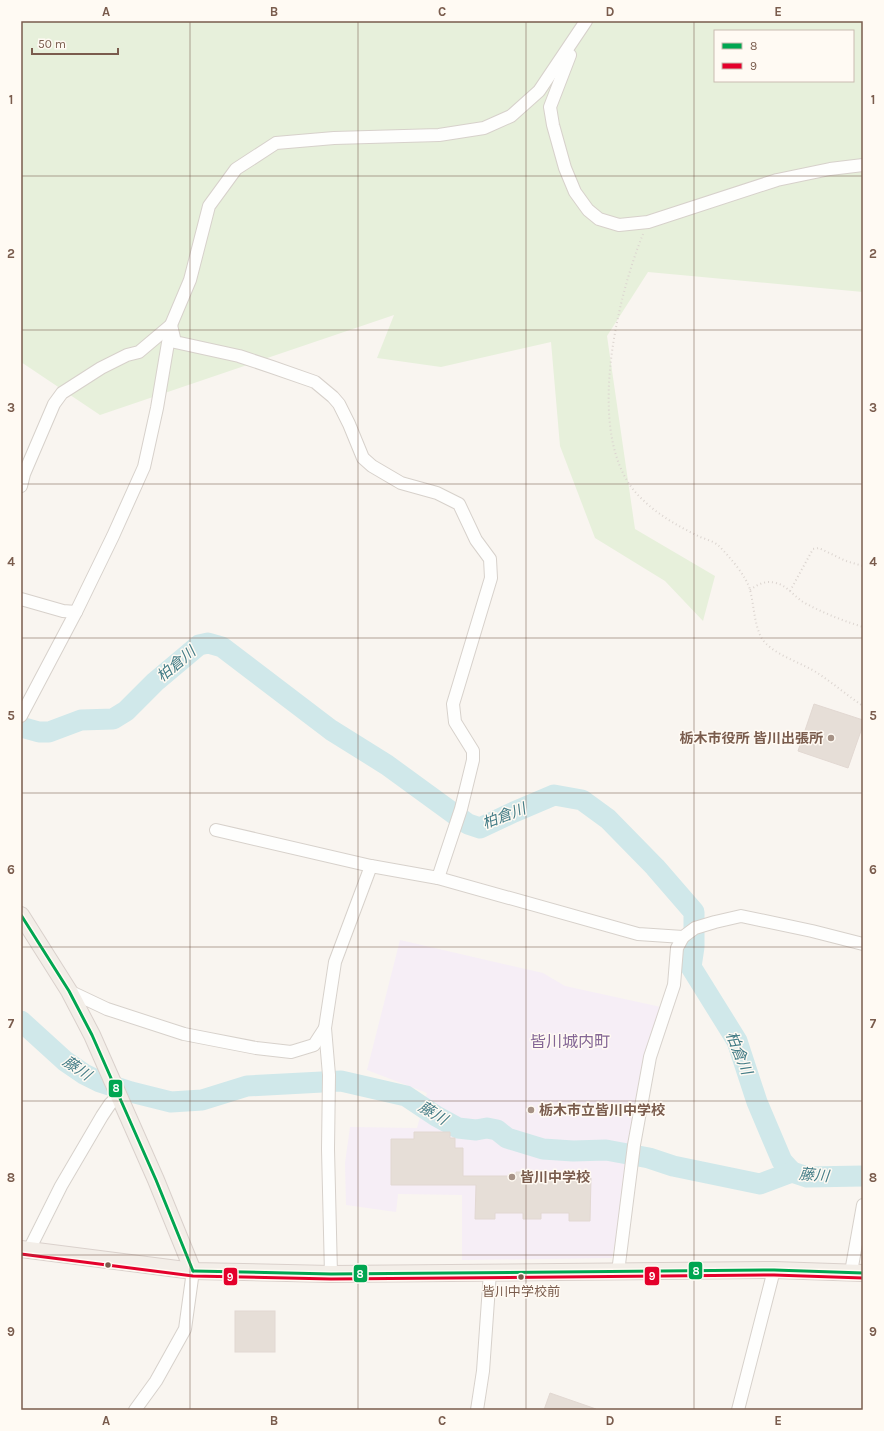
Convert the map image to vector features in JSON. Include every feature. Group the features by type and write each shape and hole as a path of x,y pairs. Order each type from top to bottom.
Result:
{"main road":[{"path":"21,915 69,990 92,1034 156,1180 193,1271"},
{"path":"25,1250 193,1271 331,1274 774,1270 857,1272"}],"street":[{"path":"23,714 76,612 113,536 144,467 157,408 171,325 190,280 209,206 236,169 276,143 334,138 439,135 484,128 511,116 539,91 586,21"},
{"path":"577,35 550,107 553,125 565,168 575,192 588,210 598,219 619,225 648,222 777,180 830,169 863,165"},
{"path":"21,486 24,474 54,404 62,393 101,368 127,355 139,352 171,325"},
{"path":"171,325 175,342 239,356 314,382 333,397 339,404 363,458 372,466 401,483 437,493 459,504 476,540 490,559 491,578 453,704 455,722 473,751 473,760 461,809 438,878"},
{"path":"21,599 63,611 76,612"},
{"path":"216,830 371,866 438,878 638,934 683,937"},
{"path":"331,1274 328,1149 329,1080 325,1028 335,962 371,866"},
{"path":"618,1272 634,1145 650,1057 674,985 677,948 683,937 695,928 741,916 812,931 863,944"},
{"path":"69,990 107,1009 184,1034 256,1048 291,1052 314,1046 325,1028"},
{"path":"25,1250 102,1116 110,1104 120,1097"},
{"path":"857,1272 863,1205"},
{"path":"738,1410 774,1270"},
{"path":"135,1410 156,1381 185,1329 193,1271"},
{"path":"477,1410 483,1371 490,1272"}],"path":[{"path":"648,222 635,252 620,310 612,351 608,411 610,432 622,470 630,485 642,499 664,517 718,545 746,580 762,638 772,650 818,673 863,706"},
{"path":"790,591 813,549 819,548 846,562 863,566"},
{"path":"750,590 759,583 776,583 790,591 802,601 831,617 863,627"}],"shaded area":[{"name":"栃木市立皆川中学校","path":"400,940 543,973 565,986 661,1007 612,1258 462,1260 462,1195 398,1194 396,1212 346,1205 345,1163 350,1127 417,1128 427,1093 367,1070"}],"green space":[{"path":"21,21 863,21 863,292 648,272 607,336 635,529 715,576 703,621 665,581 595,538 560,446 551,342 441,367 377,358 394,315 100,415 21,362"}],"building":[{"name":"栃木市役所 皆川出張所","path":"814,704 863,720 863,725 848,768 798,751"},
{"name":"皆川中学校","path":"414,1132 450,1132 450,1138 455,1138 455,1148 463,1148 463,1176 516,1176 516,1172 549,1172 549,1178 591,1178 590,1221 569,1221 569,1213 541,1213 541,1219 523,1219 523,1213 495,1213 495,1219 475,1219 476,1185 391,1185 391,1139 414,1139"},
{"path":"235,1311 275,1311 275,1352 235,1352"},
{"path":"550,1393 596,1409 596,1410 544,1410"}],"waterway":[{"name":"柏倉川","path":"21,727 39,732 49,732 81,720 113,719 126,711 155,682 199,645 208,643 222,647 331,730 387,765 468,824 480,828 554,795 582,800 608,819 655,867 694,912 694,947 691,967 737,1041 757,1102 782,1161 792,1172"},
{"name":"藤川","path":"21,1021 65,1061 84,1074 100,1082 131,1092 171,1102 202,1100 247,1086 341,1081 406,1096 436,1116 458,1128 476,1130 487,1128 497,1130 507,1138 543,1149 573,1151 606,1150 649,1158 673,1166 760,1184 792,1172 807,1177 863,1176"}],"transit line":[{"name":"8","path":"21,915 69,991 92,1035 156,1180 193,1271"},
{"name":"9","path":"21,1254 193,1276 331,1279 774,1275 863,1278"},
{"name":"8","path":"193,1271 331,1274 774,1270 863,1273"}],"place":[{"name":"栃木市役所 皆川出張所","path":"831,738"},
{"name":"栃木市立皆川中学校","path":"531,1110"},
{"name":"皆川中学校","path":"512,1177"},
{"name":"皆川中学校前","path":"521,1277"}],"district":[{"name":"皆川城内町","path":"570,1041"}]}
